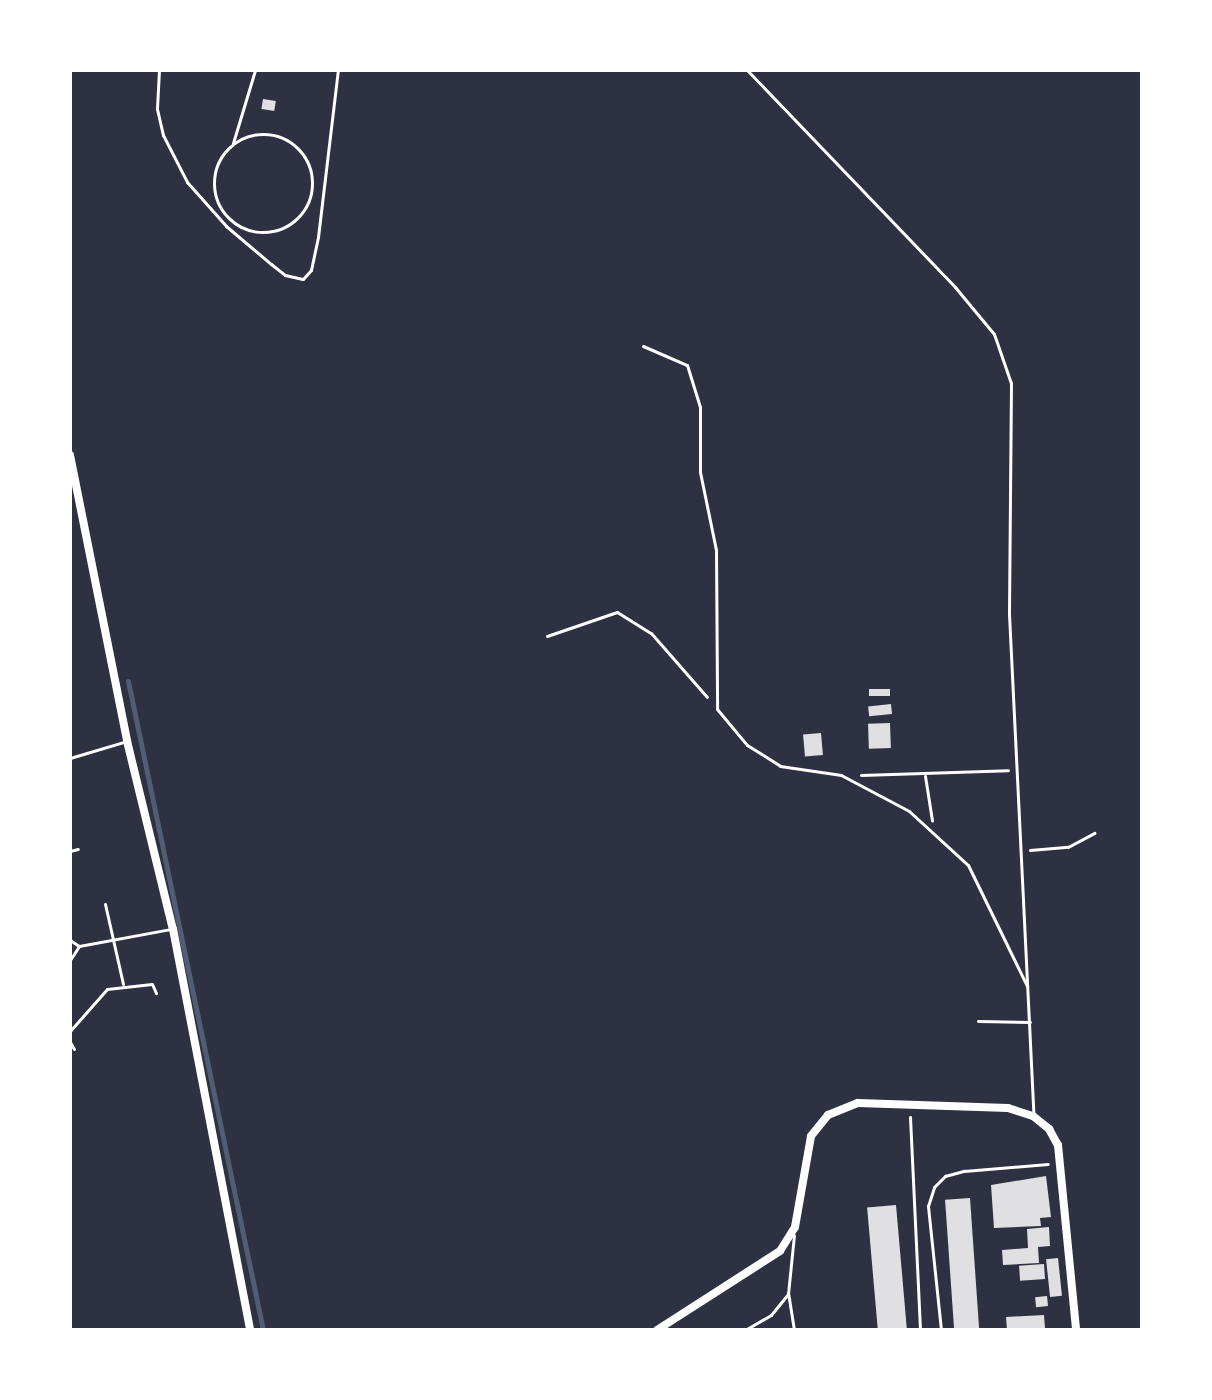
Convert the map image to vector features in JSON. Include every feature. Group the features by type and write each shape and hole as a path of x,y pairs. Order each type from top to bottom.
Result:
{"street":[{"path":"70,455 74,495 127,741 173,929 250,1330"},
{"path":"657,1330 757,1270 780,1251 795,1227 811,1136 819,1124 858,1103 1008,1108 1033,1116 1054,1137 1060,1164 1076,1330"}],"lane":[{"path":"159,70 157,109 163,135 187,182 259,254 285,275 303,279 311,270 318,237 338,70"},
{"path":"233,143 264,133 294,144 311,172 312,189 298,218 269,232 245,229 225,215 217,202 215,170 233,143 255,70"},
{"path":"747,70 994,334 1011,383 1009,614 1024,850 1033,1116"},
{"path":"643,346 687,365 700,407 700,472 716,550 717,709 747,745 780,766 841,775 909,811 968,865 1029,990"},
{"path":"70,758 127,741"},
{"path":"105,904 123,984"},
{"path":"70,940 79,946 173,929"},
{"path":"70,960 79,946"},
{"path":"70,1031 98,995 123,984 152,984 156,993"},
{"path":"978,1021 1030,1022"},
{"path":"70,1042 74,1049"},
{"path":"794,1330 788,1294 795,1227"},
{"path":"745,1330 771,1315 788,1294"}],"path":[{"path":"547,636 617,612 651,633 717,709"},
{"path":"841,775 925,776 1003,768 1020,774"},
{"path":"925,776 934,834"},
{"path":"1024,850 1068,847 1094,833"},
{"path":"70,851 78,849"},
{"path":"910,1105 920,1330"},
{"path":"941,1330 928,1206 934,1187 945,1176 964,1171 1060,1164"}],"building":[{"path":"263,99 276,101 274,111 261,109"},
{"path":"869,689 890,689 890,696 869,696"},
{"path":"891,704 892,714 869,716 868,706"},
{"path":"890,723 891,748 869,749 868,724"},
{"path":"821,733 823,755 805,756 803,735"},
{"path":"1046,1176 1051,1217 1040,1218 1041,1226 994,1228 991,1185"},
{"path":"970,1198 979,1330 954,1330 945,1200"},
{"path":"896,1205 907,1330 878,1330 867,1208"},
{"path":"1049,1227 1050,1246 1038,1247 1039,1263 1003,1265 1002,1250 1028,1248 1027,1229"},
{"path":"1058,1258 1062,1296 1050,1297 1046,1259"},
{"path":"1044,1264 1045,1279 1020,1281 1019,1266"},
{"path":"1047,1296 1048,1306 1036,1307 1035,1297"},
{"path":"1044,1315 1045,1328 1058,1330 1007,1330 1006,1317"}],"waterway":[{"path":"128,681 263,1330"}]}
